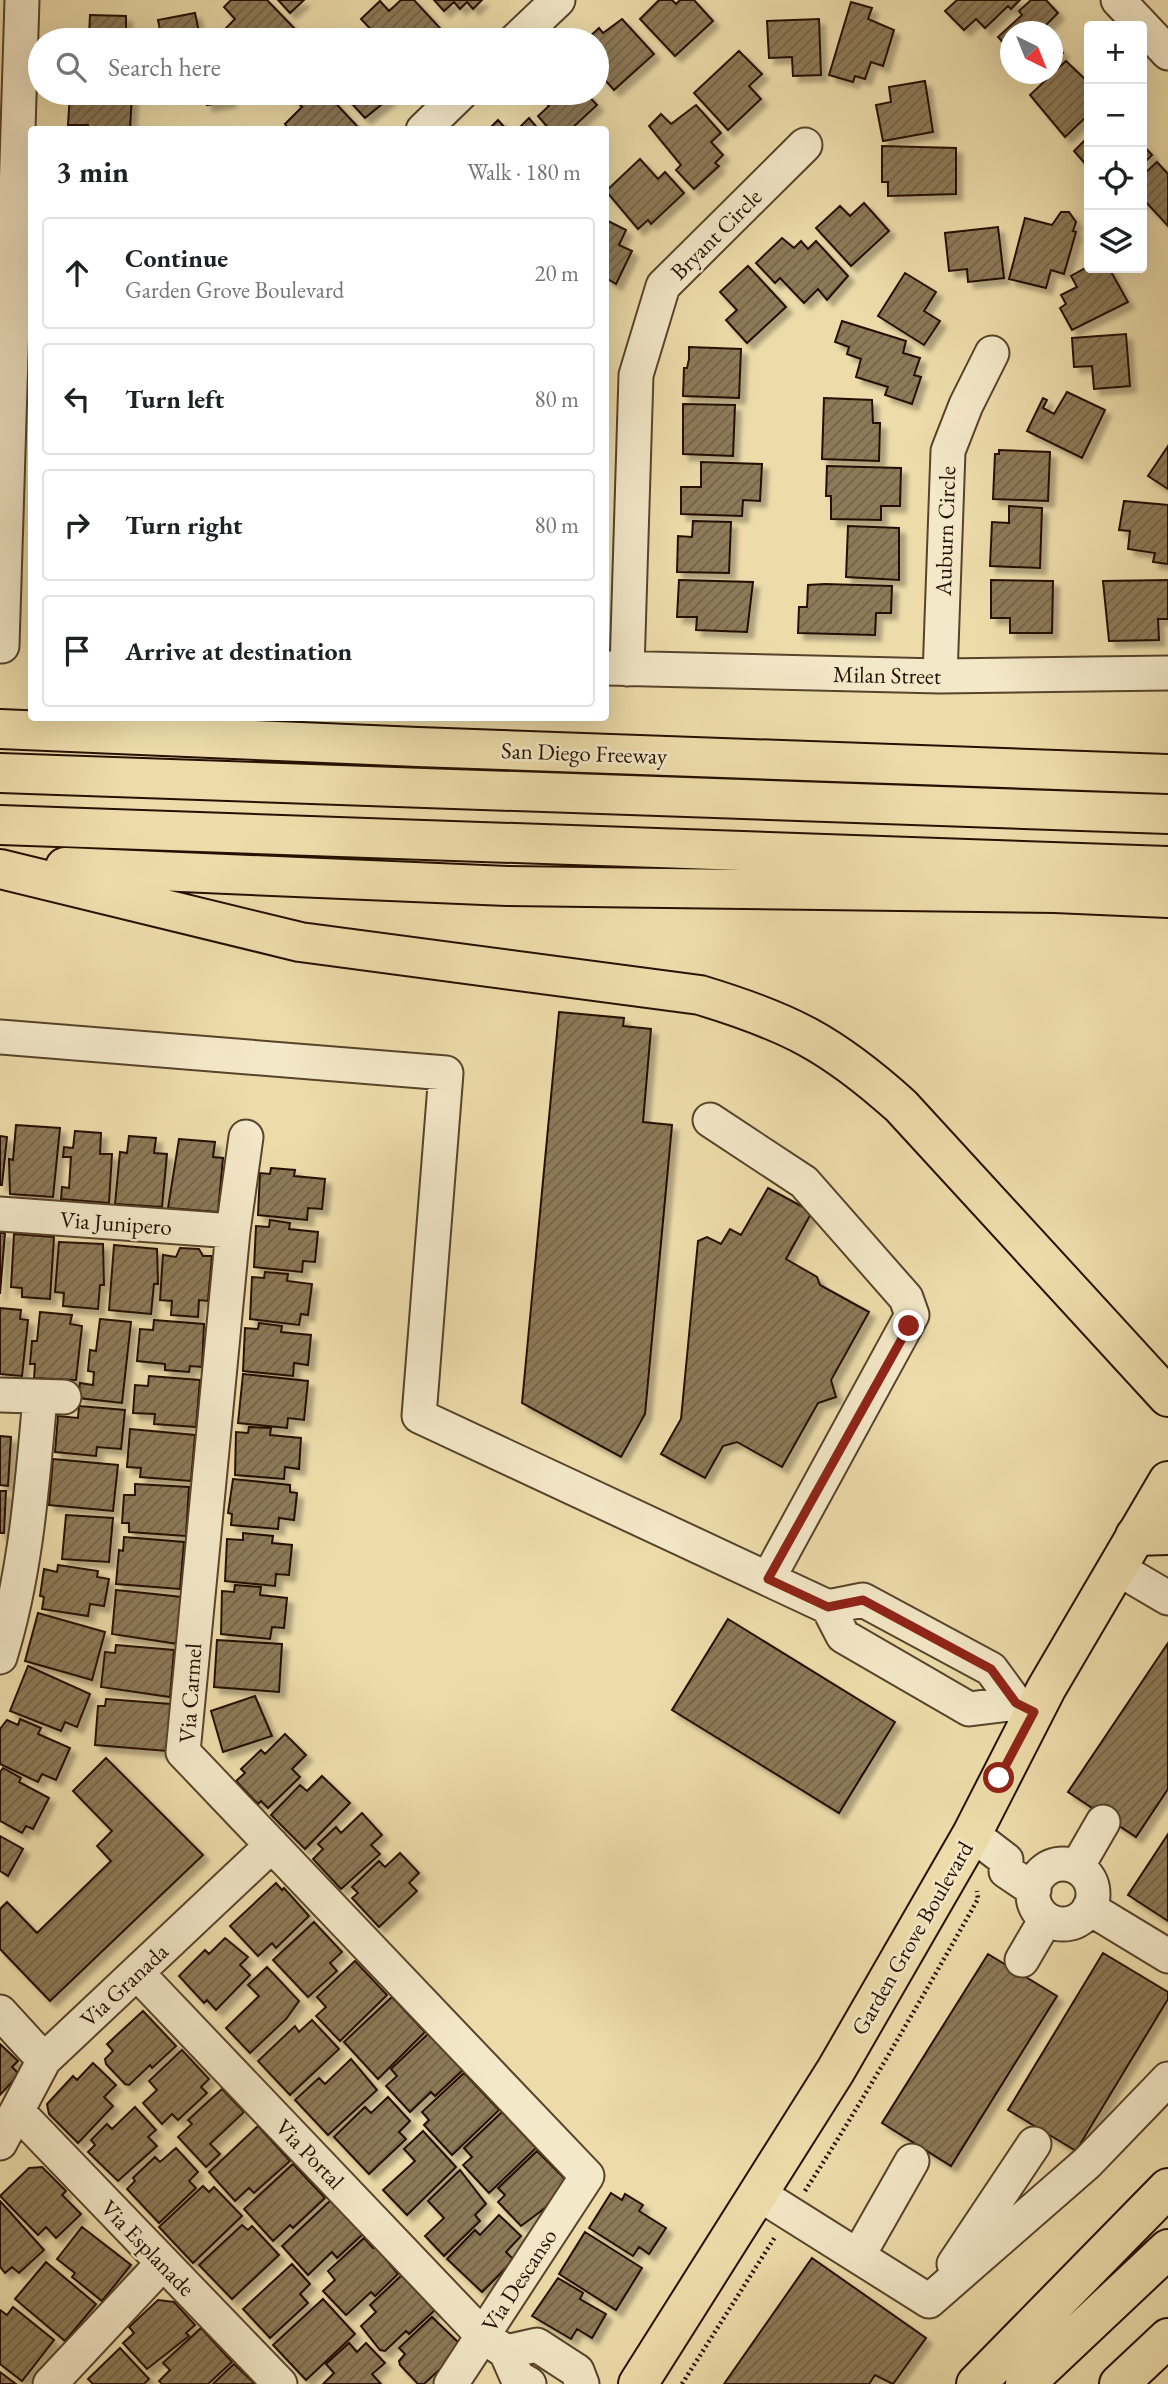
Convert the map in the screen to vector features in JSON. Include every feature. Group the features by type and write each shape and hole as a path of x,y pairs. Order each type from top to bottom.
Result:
{"main road":[{"name":"San Diego Freeway","path":"0,729 1168,774"},
{"path":"0,773 1168,814"},
{"path":"0,825 1168,866"},
{"path":"0,867 507,886 1055,893 1168,898"},
{"path":"0,867 300,942 700,995 763,1014 814,1038 855,1065 901,1106 1168,1397"},
{"name":"Garden Grove Boulevard","path":"638,2384 775,2204 836,2070 972,1834 1025,1708 1140,1546 1168,1481"},
{"path":"976,2384 1168,2188"},
{"path":"1025,2384 1168,2249"},
{"path":"1119,2384 1168,2338"},
{"path":"1153,2384 1168,2371"}],"street":[{"path":"11,646 22,0"},
{"path":"529,28 558,0"},
{"path":"1118,0 1168,53"},
{"path":"427,126 449,105"},
{"name":"Bryant Circle","path":"616,668 636,375 663,286 804,145"},
{"name":"Auburn Circle","path":"940,676 948,451 966,405 992,353"},
{"name":"Milan Street","path":"616,668 940,676 1168,673"},
{"path":"0,1037 446,1073 419,1416 828,1607 863,1600 991,1669 1025,1708"},
{"path":"710,1120 804,1182 906,1298 912,1315 768,1579"},
{"name":"Via Carmel","path":"246,1137 233,1231 183,1752 587,2176"},
{"name":"Via Junipero","path":"0,1214 233,1231"},
{"path":"0,1395 52,1397 16,1606 0,1657"},
{"path":"1140,1546 1168,1598"},
{"path":"828,1607 843,1636 969,1709 1025,1708"},
{"path":"1077,1867 1103,1822"},
{"path":"972,1834 1006,1860 1006,1871 1040,1894 1064,1923 1074,1921 1089,1908 1093,1890 1085,1873 1077,1867 1059,1864 1040,1894 1022,1960"},
{"name":"Via Granada","path":"0,2144 44,2060 272,1845"},
{"path":"1089,1908 1168,1956"},
{"name":"Via Portal","path":"137,1973 494,2344 517,2377 529,2384"},
{"path":"0,2012 44,2060"},
{"path":"929,2301 1087,2163 1168,2079"},
{"name":"Via Esplanade","path":"17,2111 281,2384"},
{"path":"929,2301 1034,2144"},
{"path":"858,2256 912,2161"},
{"name":"Via Descanso","path":"452,2384 494,2344 587,2176"},
{"path":"775,2204 929,2301"},
{"path":"50,2384 163,2263"},
{"path":"494,2344 537,2345 577,2371 582,2384"}],"path":[{"path":"682,2384 775,2204 858,2110 978,1899"}],"building":[{"path":"231,0 267,0 294,28 226,28 235,19 224,7"},
{"path":"278,0 304,0 290,13"},
{"path":"401,0 414,0 440,28 370,28 361,19 380,1 389,11"},
{"path":"434,0 482,0 473,9 467,2 460,9 454,2 444,11"},
{"path":"659,0 672,0 676,4 680,0 694,0 713,21 675,56 640,19"},
{"path":"957,0 1020,0 1011,9 1008,6 985,28 976,19 964,30 945,11"},
{"path":"1031,0 1046,0 1058,13 1050,21 1015,21 1022,15 1019,11"},
{"path":"851,2 872,8 868,19 894,30 883,66 871,62 865,79 855,76 853,82 829,75"},
{"path":"195,13 198,28 160,28 158,20"},
{"path":"90,15 126,16 126,28 89,28"},
{"path":"622,19 654,54 614,90 609,84 609,29"},
{"path":"819,19 821,75 793,76 792,57 769,58 767,21"},
{"path":"739,51 762,74 749,86 761,99 728,130 694,93"},
{"path":"1066,61 1084,78 1084,119 1065,137 1030,95 1042,84 1063,84 1063,64"},
{"path":"925,81 933,132 883,141 876,105 891,102 889,87"},
{"path":"69,105 131,105 130,126 68,125"},
{"path":"300,105 337,105 357,126 286,126 285,124 302,107"},
{"path":"353,105 381,105 365,118"},
{"path":"597,105 574,126 547,126 538,116 549,106"},
{"path":"696,105 721,133 711,142 723,155 715,163 719,166 694,189 676,170 681,165 649,126 661,114 671,124"},
{"path":"529,118 536,126 521,126"},
{"path":"498,120 503,126 492,126"},
{"path":"1084,141 1084,162 1074,151"},
{"path":"882,146 956,148 956,194 888,196 888,182 882,182"},
{"path":"640,159 658,179 665,172 684,193 651,224 648,220 638,229 609,195 609,188"},
{"path":"1157,162 1168,174 1168,226 1147,203 1147,171"},
{"path":"864,203 889,231 851,266 816,228 840,206 850,216"},
{"path":"1061,212 1069,212 1076,222 1073,231 1076,232 1064,274 1051,270 1046,288 1009,279 1025,218 1052,225"},
{"path":"609,222 626,230 619,245 632,251 616,284 609,280"},
{"path":"998,227 1004,278 968,282 967,269 949,271 945,233"},
{"path":"782,238 794,248 801,241 808,249 816,241 848,276 827,300 818,289 804,303 780,278 775,283 756,263"},
{"path":"748,266 786,307 747,343 726,320 737,310 720,292"},
{"path":"1084,269 1084,273 1112,273 1128,302 1072,330 1060,308 1066,304 1061,295 1077,287 1071,276"},
{"path":"905,273 936,292 924,311 940,321 924,345 878,316"},
{"path":"842,321 906,341 903,353 920,358 914,375 921,377 912,404 885,395 888,387 856,377 861,359 847,354 849,347 835,342"},
{"path":"1126,334 1130,386 1094,389 1092,366 1074,367 1072,338"},
{"path":"689,347 741,349 739,398 683,396 684,368 687,368"},
{"path":"1067,392 1105,410 1082,458 1027,431 1043,398 1047,400 1043,408 1054,414"},
{"path":"824,398 872,400 873,423 880,423 879,461 822,459"},
{"path":"683,404 735,405 733,456 683,454"},
{"path":"1168,446 1168,489 1148,476"},
{"path":"999,450 1050,452 1048,501 993,499 995,454 999,454"},
{"path":"701,462 762,464 760,501 743,500 742,516 681,514 681,487 701,487"},
{"path":"827,466 901,468 900,506 881,506 881,520 831,519 831,496 826,496"},
{"path":"1124,501 1168,505 1168,564 1153,562 1155,553 1128,549 1130,531 1119,530"},
{"path":"1009,506 1042,508 1040,568 990,566 992,522 1009,523"},
{"path":"693,521 731,522 729,573 677,572 678,536 692,537"},
{"path":"848,526 899,528 899,580 846,577"},
{"path":"679,580 753,582 747,632 696,630 697,617 677,617"},
{"path":"991,580 1053,581 1052,633 1010,633 1010,618 991,618"},
{"path":"1168,580 1168,619 1158,619 1159,640 1109,641 1103,581"},
{"path":"808,585 892,586 891,613 876,613 875,635 798,633 799,607 807,607"},
{"path":"559,1012 624,1018 623,1026 651,1029 643,1122 672,1125 645,1414 621,1457 522,1403"},
{"path":"16,1125 60,1128 53,1197 10,1194 9,1159 13,1160"},
{"path":"75,1131 101,1133 100,1154 112,1154 109,1203 61,1199 62,1187 69,1188 71,1157 63,1157 64,1147 73,1148"},
{"path":"0,1136 7,1137 2,1185 0,1185"},
{"path":"129,1136 156,1138 154,1153 167,1154 162,1207 115,1204 120,1152 127,1153"},
{"path":"179,1139 215,1142 213,1157 223,1158 218,1212 168,1208"},
{"path":"271,1168 295,1170 294,1176 325,1179 322,1209 308,1208 307,1220 258,1215 260,1173 270,1174"},
{"path":"768,1188 812,1212 786,1259 817,1277 820,1285 869,1312 831,1380 836,1397 818,1403 782,1467 737,1442 723,1446 705,1478 661,1454 681,1419 698,1241 707,1237 721,1244 730,1229 741,1235"},
{"path":"270,1220 290,1223 289,1229 318,1232 315,1262 303,1261 302,1272 254,1267 256,1226 269,1227"},
{"path":"0,1233 5,1233 0,1294"},
{"path":"14,1234 54,1237 50,1299 22,1297 22,1288 11,1287"},
{"path":"59,1242 103,1244 104,1285 100,1285 98,1309 63,1306 64,1293 55,1292"},
{"path":"114,1245 157,1249 158,1284 154,1284 151,1314 109,1310"},
{"path":"180,1248 199,1249 203,1256 212,1256 208,1301 199,1300 198,1317 171,1315 172,1301 160,1300 163,1255 176,1257"},
{"path":"265,1272 288,1274 287,1281 312,1284 308,1315 301,1314 299,1325 250,1319 252,1277 264,1278"},
{"path":"0,1308 21,1310 20,1319 28,1320 22,1376 0,1374"},
{"path":"40,1312 72,1315 70,1324 82,1326 76,1380 34,1378 35,1364 30,1364 32,1341 37,1341"},
{"path":"100,1319 131,1322 122,1403 78,1398 80,1383 93,1385 94,1372 88,1371 90,1350 96,1351"},
{"path":"154,1320 204,1324 202,1367 190,1366 189,1372 165,1370 165,1364 137,1361 140,1329 153,1330"},
{"path":"259,1323 282,1326 281,1332 311,1335 308,1365 294,1363 293,1376 243,1371 245,1328 258,1329"},
{"path":"243,1374 308,1381 304,1420 288,1418 287,1428 238,1423"},
{"path":"149,1376 200,1380 196,1427 154,1424 155,1414 133,1413 135,1385 148,1386"},
{"path":"79,1406 125,1410 121,1449 97,1447 96,1456 55,1452 58,1416 78,1418"},
{"path":"249,1427 271,1428 270,1435 301,1438 299,1469 285,1467 284,1479 235,1475 236,1432 248,1433"},
{"path":"130,1429 195,1435 191,1481 140,1477 141,1468 127,1467"},
{"path":"0,1436 11,1437 8,1486 0,1485"},
{"path":"53,1459 118,1465 113,1511 49,1505"},
{"path":"233,1479 290,1485 290,1492 297,1493 294,1520 279,1518 278,1529 231,1525 232,1514 228,1513"},
{"path":"135,1484 189,1487 186,1536 129,1532 129,1523 122,1523 124,1495 135,1495"},
{"path":"0,1491 6,1491 4,1533 0,1533"},
{"path":"66,1515 113,1518 109,1562 62,1559"},
{"path":"243,1533 273,1536 272,1543 292,1545 289,1575 276,1574 275,1586 225,1581 227,1539 243,1540"},
{"path":"124,1537 184,1542 180,1589 116,1584 119,1550 123,1551"},
{"path":"58,1565 98,1571 97,1577 109,1579 104,1606 90,1604 88,1616 42,1609 44,1597 40,1596 44,1569 57,1572"},
{"path":"235,1585 261,1587 260,1595 287,1598 284,1628 272,1627 270,1639 221,1634 222,1591 234,1592"},
{"path":"116,1590 182,1597 178,1644 112,1634"},
{"path":"38,1613 105,1632 92,1680 25,1661"},
{"path":"728,1619 895,1722 839,1813 672,1710"},
{"path":"217,1640 282,1644 279,1692 214,1687"},
{"path":"1168,1643 1168,1789 1136,1837 1068,1792"},
{"path":"116,1645 174,1650 170,1697 101,1687 105,1652 115,1653"},
{"path":"28,1666 90,1694 77,1727 65,1722 61,1731 10,1711"},
{"path":"255,1696 272,1736 223,1752 211,1711"},
{"path":"106,1699 171,1704 167,1751 95,1745 98,1706 105,1706"},
{"path":"20,1719 41,1728 38,1734 70,1748 56,1780 42,1774 38,1782 0,1764 0,1729 7,1720 18,1725"},
{"path":"285,1734 306,1755 292,1769 300,1777 268,1808 261,1801 258,1804 236,1781 245,1773 241,1769 261,1750 265,1754"},
{"path":"106,1758 203,1855 50,2001 0,1949 0,1909 7,1902 37,1933 111,1861 97,1846 112,1831 73,1791"},
{"path":"3,1768 21,1778 19,1782 49,1798 33,1829 26,1826 22,1833 0,1821 0,1772"},
{"path":"322,1776 350,1803 305,1849 271,1815 300,1785 307,1791"},
{"path":"362,1813 382,1835 371,1845 380,1854 341,1889 313,1859 323,1849 318,1844 336,1827 341,1833"},
{"path":"1168,1834 1168,1921 1128,1895"},
{"path":"0,1836 23,1849 8,1876 0,1871"},
{"path":"400,1853 419,1873 409,1883 417,1891 379,1927 352,1898 358,1893 352,1887 379,1861 385,1867"},
{"path":"276,1883 282,1890 284,1888 309,1916 276,1948 272,1943 258,1956 230,1926"},
{"path":"314,1922 342,1952 330,1963 337,1971 308,1997 273,1960"},
{"path":"225,1938 248,1957 240,1965 250,1975 216,2010 207,2000 204,2003 179,1976 205,1950 209,1954"},
{"path":"1103,1953 1168,1992 1168,1999 1076,2151 1008,2110"},
{"path":"988,1954 1057,1996 951,2166 882,2123"},
{"path":"355,1961 387,1995 340,2041 316,2016 326,2007 317,1997"},
{"path":"267,1967 299,2001 286,2019 250,2053 226,2028 259,1996 248,1985"},
{"path":"392,1997 425,2032 378,2079 344,2042"},
{"path":"143,2011 176,2046 129,2085 106,2064 105,2059 113,2051 107,2044"},
{"path":"312,2020 339,2049 290,2095 258,2061 295,2026 299,2032"},
{"path":"429,2033 463,2070 435,2096 431,2092 410,2112 386,2086 397,2076 391,2069"},
{"path":"0,2044 18,2061 12,2067 19,2074 0,2095"},
{"path":"182,2050 209,2079 201,2087 207,2093 178,2120 172,2114 162,2124 143,2103 157,2090 149,2081"},
{"path":"351,2059 377,2090 328,2135 295,2100 319,2078 325,2084"},
{"path":"93,2063 116,2085 104,2097 113,2106 78,2143 49,2114 47,2104 73,2076 77,2080"},
{"path":"464,2073 499,2110 452,2155 424,2125 429,2120 422,2112"},
{"path":"222,2089 244,2112 210,2144 220,2154 206,2167 178,2137 192,2124 188,2120"},
{"path":"388,2097 410,2121 399,2132 406,2139 369,2174 334,2137 365,2107 371,2113"},
{"path":"135,2107 156,2130 148,2137 157,2146 118,2181 88,2152 95,2145 91,2140 107,2124 112,2129"},
{"path":"502,2112 536,2148 489,2193 463,2165 472,2157 464,2148"},
{"path":"258,2126 290,2161 254,2193 249,2188 235,2201 209,2172"},
{"path":"423,2131 456,2167 407,2215 383,2190 415,2161 404,2149"},
{"path":"176,2148 198,2172 189,2181 196,2188 159,2223 127,2189 135,2181 133,2178 155,2157 160,2162"},
{"path":"537,2151 566,2180 553,2202 521,2226 498,2202 505,2195 498,2188"},
{"path":"293,2164 325,2198 293,2228 290,2225 273,2241 244,2209"},
{"path":"42,2167 66,2191 62,2195 81,2214 56,2238 46,2227 38,2235 0,2196 29,2168"},
{"path":"460,2170 486,2204 475,2215 480,2221 444,2256 425,2236 444,2218 428,2201"},
{"path":"203,2186 209,2192 214,2187 242,2216 193,2263 159,2227"},
{"path":"611,2193 622,2200 625,2194 643,2205 639,2211 666,2228 649,2254 639,2247 633,2256 589,2228"},
{"path":"331,2200 363,2234 337,2258 332,2252 308,2275 282,2246"},
{"path":"0,2201 44,2250 19,2273 12,2267 5,2273 0,2267"},
{"path":"499,2215 521,2236 506,2252 514,2260 482,2292 447,2259 475,2230 480,2235"},
{"path":"242,2225 248,2230 252,2226 279,2255 232,2299 199,2265"},
{"path":"82,2227 131,2265 102,2301 72,2277 75,2273 57,2259"},
{"path":"585,2232 642,2268 616,2310 559,2274"},
{"path":"364,2238 373,2248 375,2246 398,2274 375,2296 371,2292 346,2315 323,2291 335,2280 328,2271"},
{"path":"812,2258 926,2338 893,2384 875,2375 869,2384 724,2384"},
{"path":"46,2262 96,2304 65,2341 15,2299"},
{"path":"292,2264 310,2284 300,2294 308,2303 270,2338 243,2309"},
{"path":"403,2274 436,2309 409,2334 406,2331 385,2351 380,2350 361,2326 376,2312 370,2305"},
{"path":"558,2278 583,2293 580,2299 606,2314 592,2338 577,2329 571,2339 532,2316"},
{"path":"323,2299 355,2334 306,2380 273,2345"},
{"path":"158,2300 174,2302 195,2325 186,2333 189,2336 147,2369 123,2343 134,2333 129,2327"},
{"path":"13,2307 54,2340 22,2381 0,2364 0,2310 7,2315"},
{"path":"432,2317 461,2345 443,2374 439,2370 424,2384 418,2384 400,2365 399,2361 405,2354 399,2348"},
{"path":"201,2328 232,2362 208,2384 162,2384 159,2381 170,2370 163,2363"},
{"path":"349,2343 357,2352 366,2343 385,2363 372,2374 381,2384 323,2384 334,2373 326,2364"},
{"path":"120,2348 149,2379 144,2384 93,2384 88,2379"},
{"path":"234,2364 255,2384 213,2384"},
{"path":"0,2372 16,2384 0,2384"}],"route":[{"path":"909,1326 768,1579 828,1607 863,1600 991,1669 1016,1703 1034,1712 999,1778"}]}
